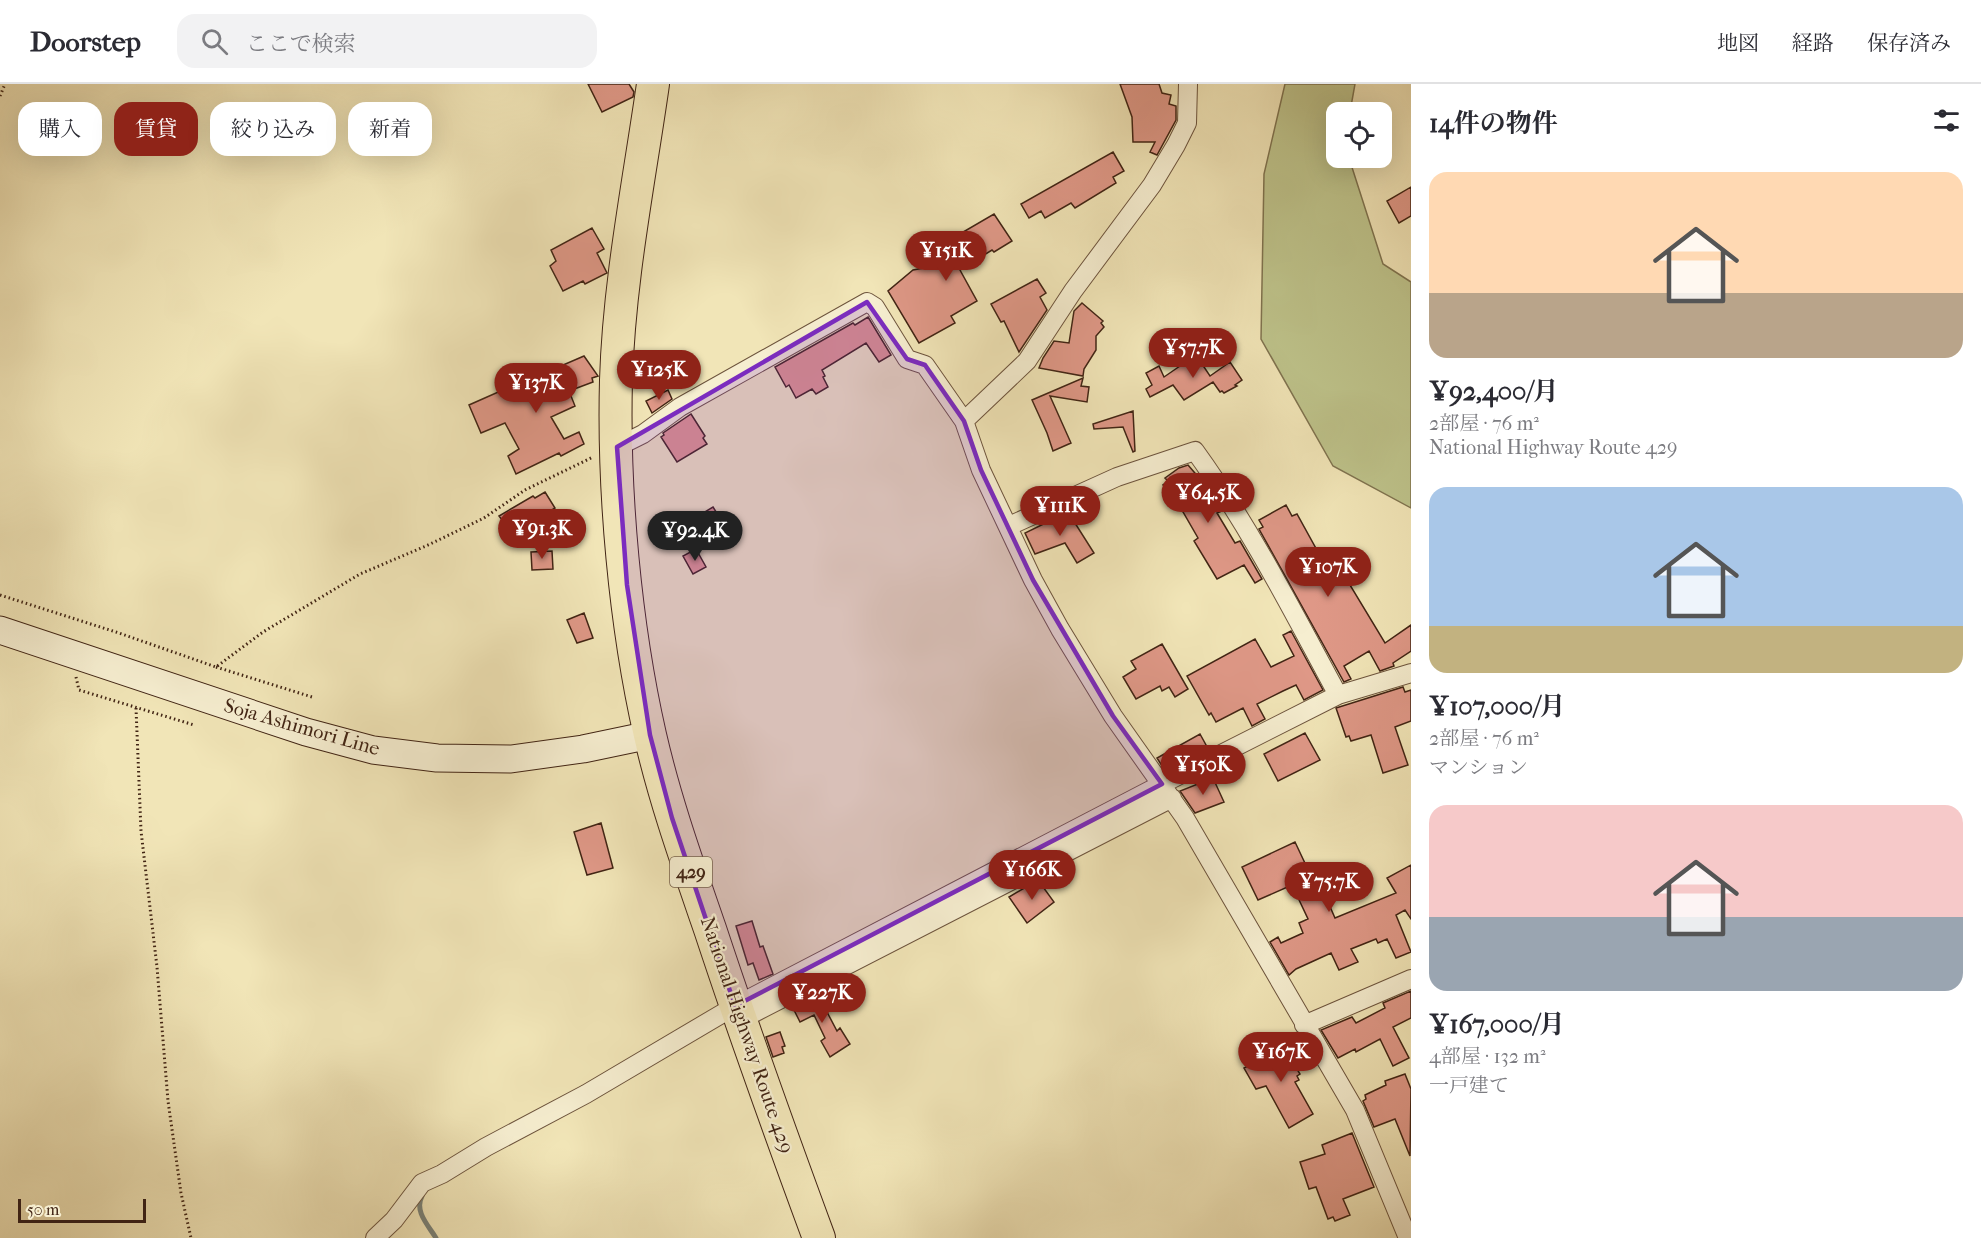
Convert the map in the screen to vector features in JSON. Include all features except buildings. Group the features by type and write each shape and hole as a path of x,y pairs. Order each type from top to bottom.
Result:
{"highway":[{"name":"National Highway Route 429","path":"653,84 623,293 616,379 620,514 637,662 650,735 672,818 819,1238"}],"main road":[{"name":"Soja Ashimori Line","path":"0,630 306,732 373,750 437,758 511,759 650,735"}],"street":[{"path":"964,422 1027,361 1072,291 1152,185 1187,123 1188,84"},
{"path":"617,447 643,434 680,407 867,302 875,307 907,359 925,365 964,422 981,470 1060,629 1113,716 1167,791 1246,921 1355,1110 1408,1238"},
{"path":"1009,526 1117,477 1195,451 1277,581 1338,695"},
{"path":"375,1238 394,1220 422,1183 486,1147 738,1012 1167,791 1338,695 1411,673"},
{"path":"1304,1025 1411,979"}],"path":[{"path":"0,96 5,84"},
{"path":"216,667 263,632 360,574 484,518 525,490 617,447"},
{"path":"0,595 312,697"},
{"path":"66,674 77,678 79,690 194,725"},
{"path":"136,708 141,831 157,967 168,1101 181,1193 191,1238"}],"highlighted area":[{"path":"867,302 907,359 925,365 964,421 981,470 1033,580 1113,716 1162,784 735,1006 672,818 650,735 627,585 617,447"}],"green space":[{"path":"1285,84 1355,84 1352,102 1326,102 1326,168 1352,168 1383,264 1411,282 1411,508 1333,466 1261,339 1264,174"}],"waterway":[{"path":"422,1196 421,1212 436,1238"}]}
